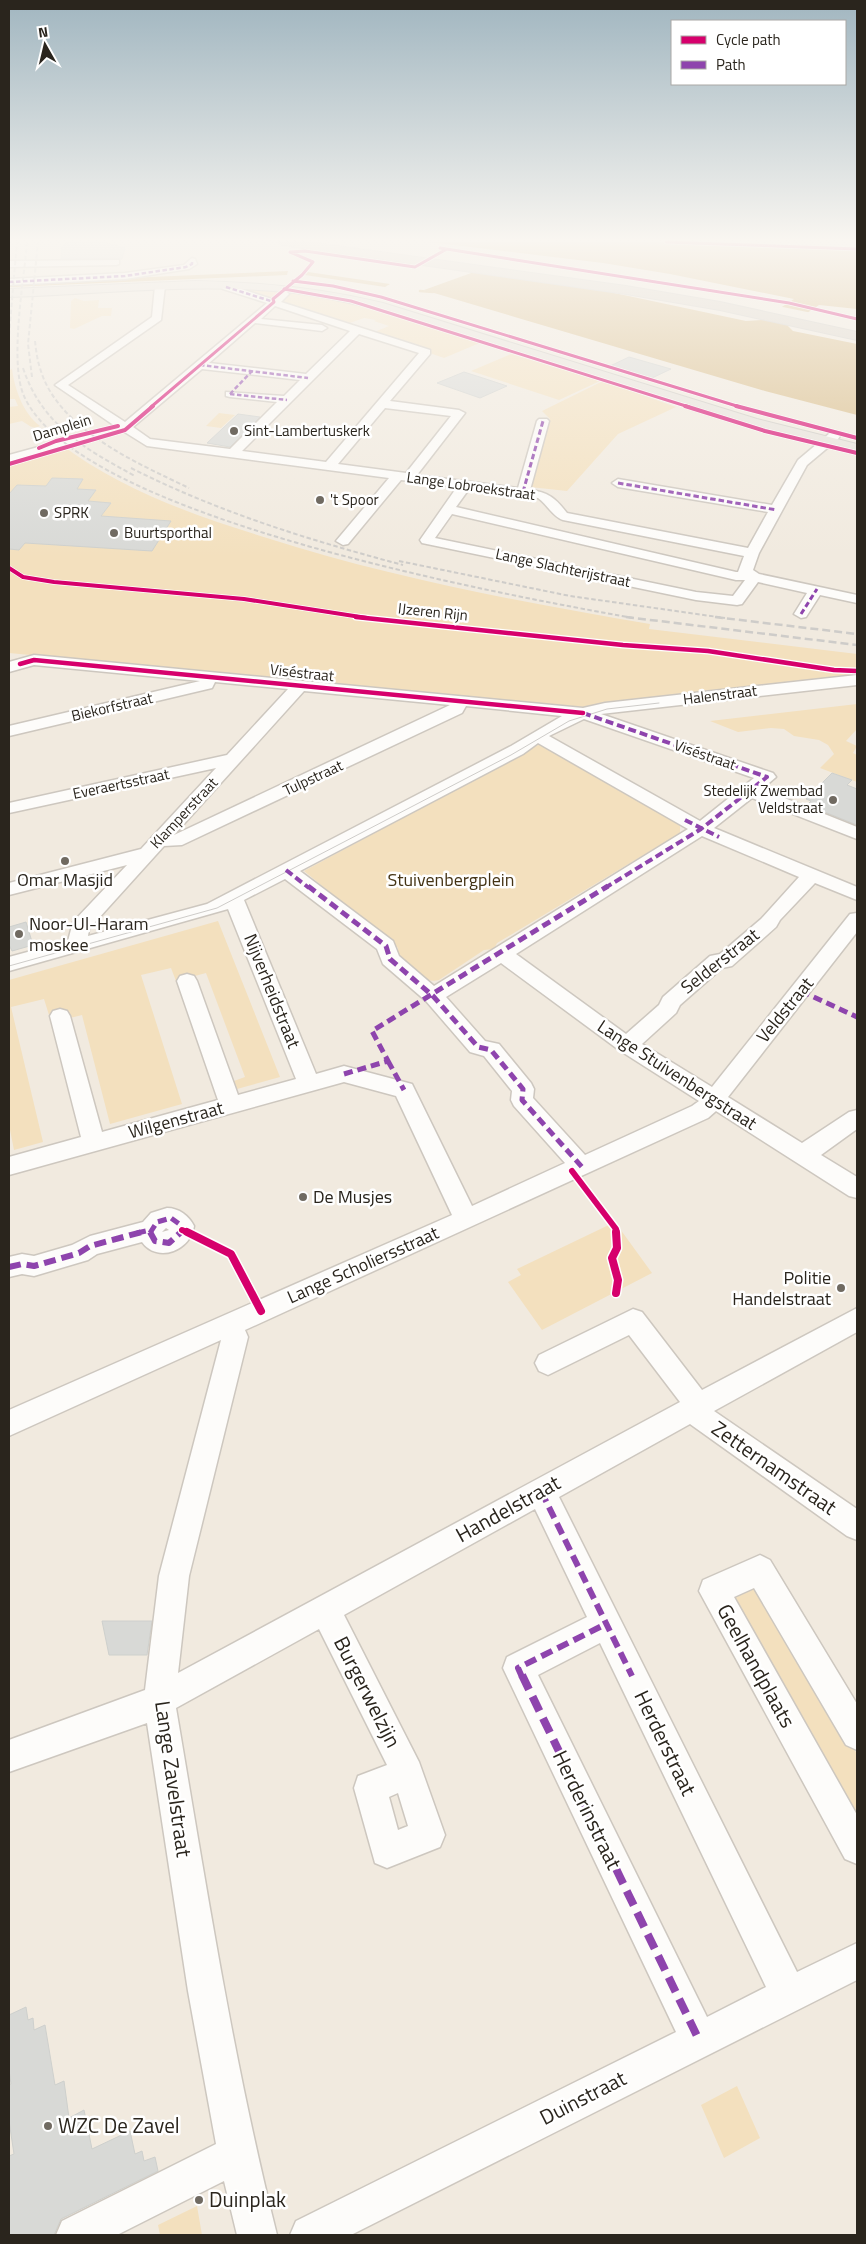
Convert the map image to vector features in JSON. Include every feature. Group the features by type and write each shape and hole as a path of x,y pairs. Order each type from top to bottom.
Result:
{"main road":[{"path":"510,347 752,422 831,439 857,442"},
{"path":"525,347 857,448"}],"street":[{"name":"Lange Lobroekstraat","path":"116,347 62,385 148,442 522,492 550,500 563,516 752,554"},
{"path":"126,427 222,347"},
{"path":"233,453 340,347"},
{"path":"329,467 426,352 410,347"},
{"path":"200,365 308,378"},
{"path":"252,371 230,394 287,400"},
{"path":"343,541 404,476 459,413 384,404"},
{"path":"522,492 543,421"},
{"name":"Damplein","path":"9,459 126,427"},
{"path":"752,576 745,571 752,554 802,464 831,439"},
{"path":"618,483 777,510"},
{"name":"Lange Slachterijstraat","path":"465,484 427,540 696,596 738,601 752,576"},
{"path":"448,509 736,576 752,576 857,599"},
{"path":"626,582 649,556"},
{"path":"801,614 817,590"},
{"name":"Viséstraat","path":"14,665 34,660 583,713 767,777 751,791"},
{"name":"Biekorfstraat","path":"9,731 206,686 210,677"},
{"name":"Halenstraat","path":"583,713 605,708 857,680"},
{"name":"Klamperstraat","path":"77,946 80,927 300,686"},
{"name":"Tulpstraat","path":"159,840 176,841 456,710 460,702"},
{"path":"9,964 206,911 517,750 537,736 583,713"},
{"path":"537,736 702,829 857,894"},
{"name":"Everaertsstraat","path":"9,808 234,759"},
{"path":"433,996 702,829 751,791 857,833"},
{"path":"9,889 145,854"},
{"path":"286,870 386,946 390,959 433,996 478,1047 491,1050 523,1088 522,1100 582,1167"},
{"name":"Selderstraat","path":"627,1045 669,1008 670,1002 717,961 725,961 769,922 771,917 812,875"},
{"name":"Nijverheidstraat","path":"233,898 310,1084"},
{"name":"Veldstraat","path":"713,1101 857,919"},
{"name":"Lange Stuivenbergstraat","path":"501,953 627,1045 713,1101 857,1189"},
{"path":"187,981 231,1105"},
{"path":"60,1016 94,1142"},
{"name":"Wilgenstraat","path":"9,1166 344,1074 404,1090 466,1219"},
{"name":"Lange Scholiersstraat","path":"9,1423 582,1167 700,1112 713,1101"},
{"path":"803,1155 857,1118"},
{"path":"9,1267 22,1264 34,1266 79,1253 90,1246 150,1230"},
{"name":"Handelstraat","path":"9,1756 142,1709 857,1319"},
{"name":"Zetternamstraat","path":"548,1363 633,1320 694,1407 857,1526"},
{"name":"Lange Zavelstraat","path":"229,1325 235,1337 174,1576 159,1700 206,1991 237,2154 257,2235"},
{"name":"Herderstraat","path":"541,1491 789,1995"},
{"name":"Geelhandplaats","path":"857,1734 760,1570 714,1591 857,1847"},
{"name":"Burgerwelzijn","path":"325,1610 408,1774"},
{"name":"Herderinstraat","path":"606,1624 518,1668 699,2040"},
{"name":"Duinstraat","path":"310,2235 857,1961"},
{"path":"76,2235 237,2154"}],"green space":[{"path":"412,347 471,347 444,358"},
{"path":"511,354 600,381 559,400 471,371"},
{"path":"12,369 15,385 24,408 40,426 33,427 22,421 9,424 9,407 18,406 15,399 9,399 10,370"},
{"path":"603,381 676,407 618,434 567,491 530,487 550,419 542,411"},
{"path":"219,413 235,415 221,428 206,426"},
{"path":"59,443 107,474 158,500 212,520 314,552 457,588 650,624 649,629 857,654 857,675 583,707 9,653 9,457"},
{"path":"857,704 857,729 846,741 857,746 853,753 857,755 857,782 820,768 834,754 828,745 819,740 794,736 784,729 771,728 738,732 710,721"},
{"name":"Stuivenbergplein","path":"540,744 680,825 680,833 497,943 494,949 484,950 439,980 433,981 421,978 396,959 398,948 304,871"},
{"path":"218,921 280,1077 237,1089 234,1081 245,1077 206,973 176,981 171,968 141,975 182,1104 110,1124 82,1015 70,1018 67,1010 49,1015 44,999 11,1007 43,1142 14,1150 9,1125 9,980"},
{"path":"615,1222 652,1273 542,1330 508,1282 521,1275 517,1269"},
{"path":"758,1583 857,1754 857,1834 725,1598"},
{"path":"737,2086 760,2138 724,2158 701,2105"},
{"path":"197,2206 202,2235 160,2235 158,2225"}],"shaded area":[{"path":"616,347 857,347 857,415 765,391"}],"building":[{"path":"629,357 671,369 652,378 610,366"},
{"path":"464,372 507,386 480,398 437,383"},
{"name":"Sint-Lambertuskerk","path":"238,414 260,417 230,447 207,443"},
{"path":"52,478 83,479 77,489 96,490 88,501 111,503 101,516 171,521 152,551 25,543 19,550 9,549 9,494 17,485 46,486"},
{"name":"Stedelijk Zwembad Veldstraat","path":"832,773 852,780 847,785 857,789 857,825 807,805 811,801 806,799"},
{"name":"Noor-Ul-Haram moskee","path":"26,922 33,945 12,951 9,945 9,927"},
{"path":"102,1621 152,1621 147,1655 109,1655"},
{"name":"WZC De Zavel","path":"26,2007 28,2020 33,2018 34,2030 45,2025 55,2085 64,2081 69,2118 84,2110 92,2149 130,2131 135,2154 142,2151 144,2161 155,2157 158,2171 61,2219 54,2235 9,2235 9,2156 14,2154 9,2121 9,2085 11,2084 9,2070 9,2015"}],"tram line":[{"path":"9,966 217,908 511,755 569,721 607,709 659,703"}],"railway":[{"path":"18,347 20,381 24,396 60,440 124,479 207,514 301,544 399,570 492,591 631,618"},
{"path":"28,347 32,377"},
{"path":"36,347 39,365 49,390 63,409 81,426 101,442 123,455 189,488"},
{"path":"23,368 31,388 41,405 67,433 99,456 135,476"},
{"path":"131,468 197,498 264,524 403,565"},
{"path":"399,561 570,596 725,618"},
{"path":"626,617 631,618"},
{"path":"715,617 857,634"},
{"path":"631,618 857,645"}],"marked path":[{"path":"200,365 308,378"},
{"path":"230,394 252,371"},
{"path":"230,394 287,400"},
{"path":"523,492 543,421"},
{"path":"618,483 777,510"},
{"path":"801,614 817,589"},
{"path":"344,1074 388,1061 372,1031 701,829 767,777 583,713"},
{"path":"685,820 719,837"},
{"path":"286,870 386,946 390,959 433,996 478,1047 491,1050 523,1089 522,1100 582,1167"},
{"path":"801,991 857,1017"},
{"path":"388,1061 404,1090"},
{"path":"171,1218 182,1226 181,1234 169,1243 155,1241 150,1234 154,1224 160,1220 171,1218"},
{"path":"9,1267 22,1264 34,1266 79,1253 90,1246 150,1230"},
{"path":"541,1491 632,1676"},
{"path":"606,1624 518,1668 699,2040"}],"cycle path":[{"path":"9,464 125,430 222,347"},
{"path":"497,347 765,431 838,450 857,453"},
{"path":"543,347 772,417 857,438"},
{"path":"39,448 56,441 118,426"},
{"name":"IJzeren Rijn","path":"9,568 23,577 54,582 244,599 341,615 623,645 708,651 834,670 857,671"},
{"path":"20,664 34,660 583,713"},
{"path":"572,1171 616,1229 617,1248 612,1258 618,1280 616,1293"},
{"path":"182,1230 231,1254 261,1311"}],"place":[{"name":"Sint-Lambertuskerk","path":"234,431"},
{"name":"'t Spoor","path":"320,500"},
{"name":"SPRK","path":"44,513"},
{"name":"Buurtsporthal","path":"114,533"},
{"name":"Stedelijk Zwembad Veldstraat","path":"833,800"},
{"name":"Omar Masjid","path":"65,861"},
{"name":"Noor-Ul-Haram moskee","path":"19,934"},
{"name":"De Musjes","path":"303,1197"},
{"name":"Politie Handelstraat","path":"841,1288"},
{"name":"WZC De Zavel","path":"48,2126"},
{"name":"Duinplak","path":"199,2200"}]}
